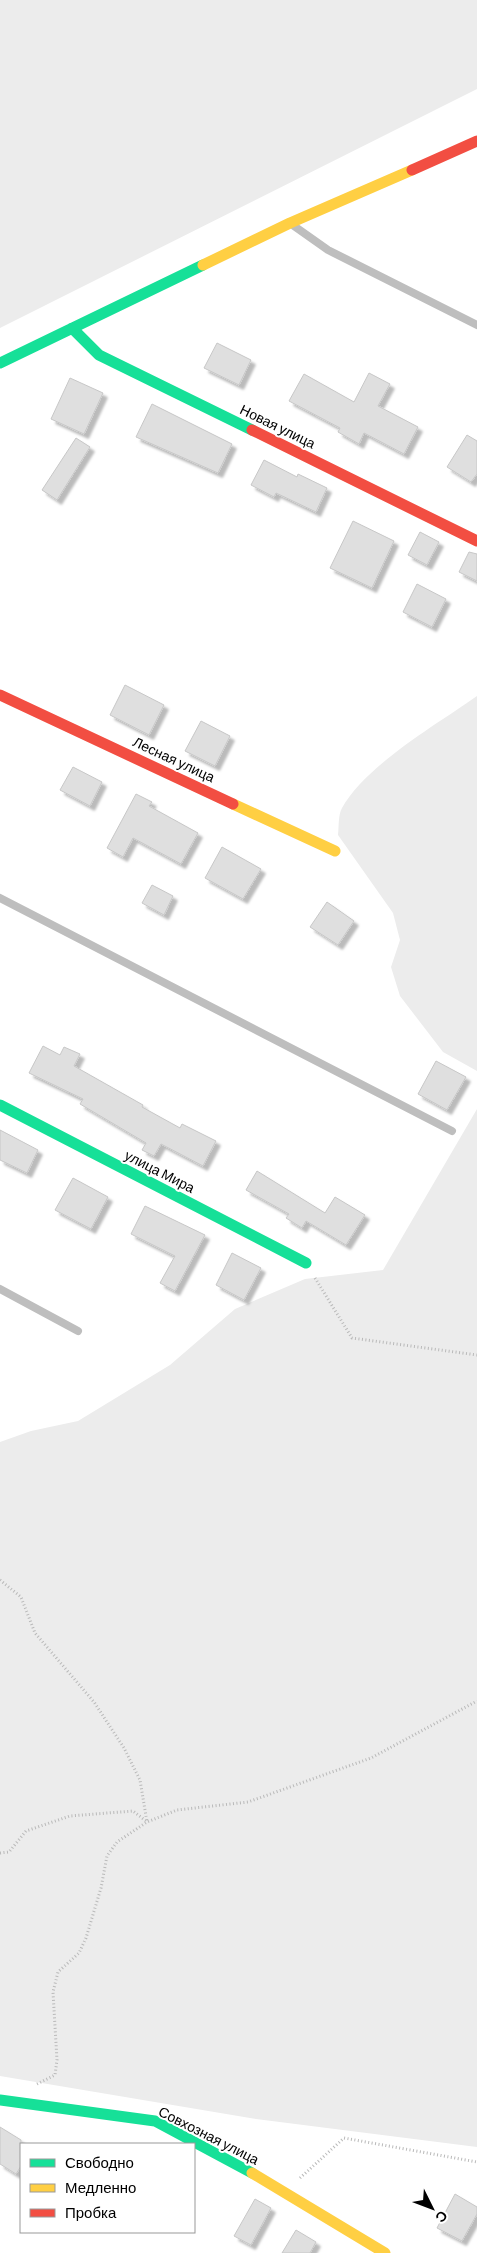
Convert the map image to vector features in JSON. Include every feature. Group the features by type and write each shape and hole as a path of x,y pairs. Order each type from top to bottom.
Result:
{"street":[{"path":"0,363 290,223 477,141"},
{"name":"Новая улица","path":"72,328 99,355 477,541"},
{"name":"Лесная улица","path":"0,694 335,852"},
{"name":"улица Мира","path":"0,1105 306,1263"},
{"name":"Совхозная улица","path":"0,2100 155,2121 286,2191 385,2253"}],"lane":[{"path":"290,223 328,250 477,325"},
{"path":"0,898 452,1131"},
{"path":"0,1289 78,1331"}],"path":[{"path":"306,1263 352,1338 477,1355"},
{"path":"0,1580 21,1597 35,1633 94,1702 124,1748 140,1780 147,1822"},
{"path":"29,2088 55,2074 57,2060 53,1992 58,1972 79,1953 86,1938 101,1888 107,1856 117,1842 147,1822 177,1810 248,1802 371,1758 477,1701"},
{"path":"0,1853 9,1852 26,1831 70,1816 133,1811 147,1822"},
{"path":"286,2191 344,2138 477,2162"}],"shaded area":[{"path":"0,0 477,0 477,89 0,328"},
{"path":"477,696 477,1071 443,1052 400,996 391,967 400,940 393,913 338,835 339,818 342,808 367,776 403,747"},
{"path":"477,1109 477,2147 256,2119 0,2076 0,1442 31,1431 78,1421 170,1365 235,1309 305,1279 383,1270"}],"building":[{"path":"217,343 251,360 239,385 204,368"},
{"path":"369,373 390,384 378,406 418,427 404,454 364,433 359,444 338,432 340,428 289,401 304,374 354,402"},
{"path":"70,378 103,393 84,434 51,419"},
{"path":"152,404 232,444 218,473 136,437"},
{"path":"467,435 477,441 477,474 471,482 447,467"},
{"path":"76,438 90,447 57,500 42,490"},
{"path":"264,460 297,477 298,474 327,488 316,512 276,493 274,497 251,485"},
{"path":"353,521 394,541 372,588 330,568"},
{"path":"420,532 439,542 427,565 408,555"},
{"path":"469,552 477,554 477,581 459,572"},
{"path":"417,584 446,599 432,627 403,612"},
{"path":"125,685 164,705 149,735 110,715"},
{"path":"201,721 230,736 215,766 185,751"},
{"path":"73,767 102,782 90,806 60,790"},
{"path":"136,794 152,802 149,806 198,833 181,864 133,838 123,857 107,848"},
{"path":"222,847 261,869 243,899 205,878"},
{"path":"152,885 173,896 164,915 142,903"},
{"path":"327,902 354,921 338,945 310,927"},
{"path":"43,1046 60,1055 64,1047 80,1054 74,1066 180,1128 182,1124 216,1141 203,1166 161,1144 154,1156 142,1150 146,1143 80,1104 83,1099 29,1073"},
{"path":"436,1061 466,1077 447,1110 418,1094"},
{"path":"0,1130 38,1150 27,1173 0,1160"},
{"path":"257,1171 325,1213 335,1197 365,1215 346,1245 306,1221 302,1228 286,1218 289,1214 246,1190"},
{"path":"73,1178 108,1197 91,1229 55,1210"},
{"path":"145,1206 205,1235 175,1291 160,1283 175,1256 131,1234"},
{"path":"232,1253 261,1268 244,1300 216,1285"},
{"path":"0,2127 21,2140 21,2143 20,2168 16,2174 0,2164"},
{"path":"455,2194 477,2207 477,2214 462,2241 437,2228"},
{"path":"255,2199 271,2208 251,2245 234,2236"},
{"path":"296,2230 316,2242 310,2253 282,2253"}],"traffic: fast":[{"path":"0,363 203,265"},
{"path":"72,328 99,355 252,430"},
{"path":"0,1105 306,1263"},
{"path":"0,2100 155,2121 252,2173"}],"traffic: slow":[{"path":"203,265 290,223 412,170"},
{"path":"233,804 335,851"},
{"path":"252,2173 385,2253"}],"traffic: jam":[{"path":"412,170 477,141"},
{"path":"252,430 477,541"},
{"path":"0,695 233,804"}]}
